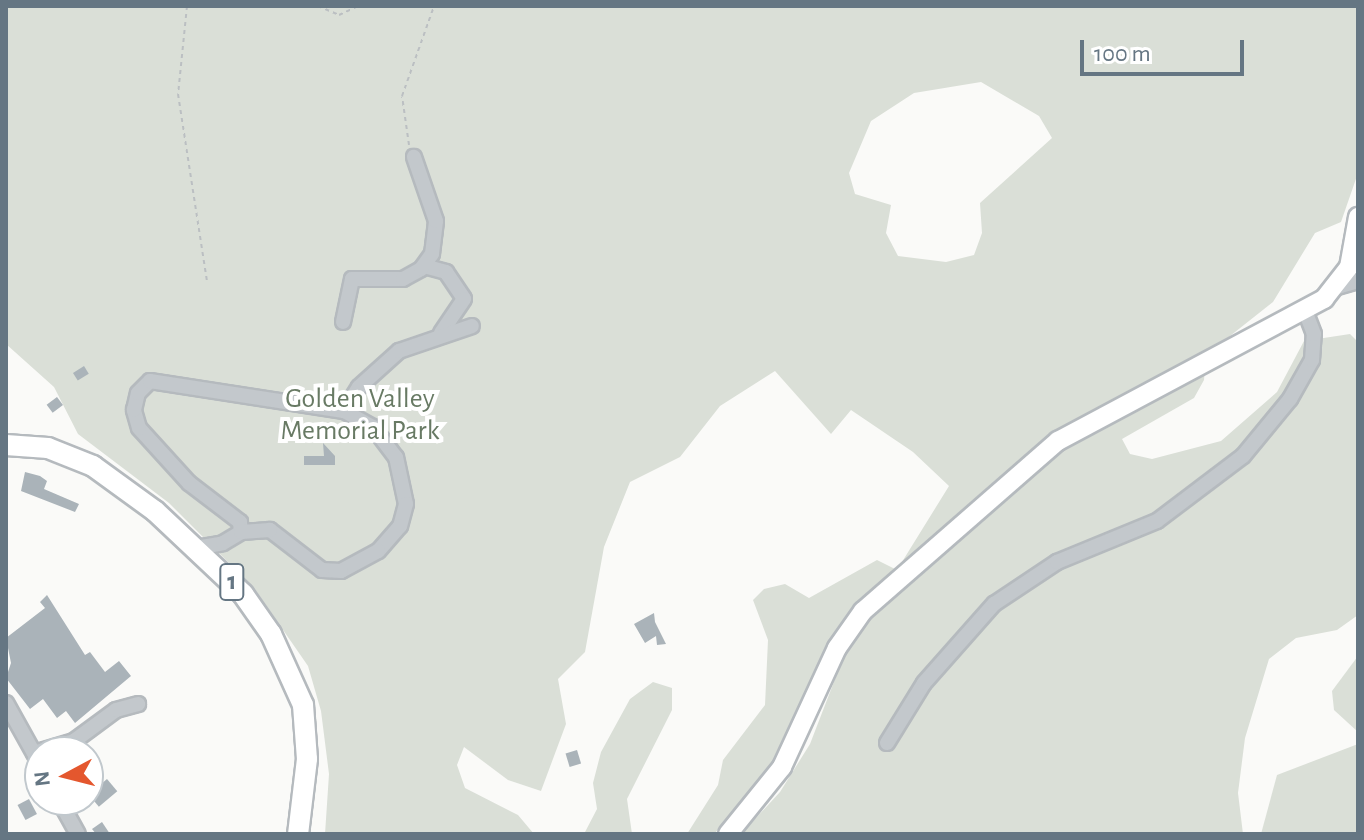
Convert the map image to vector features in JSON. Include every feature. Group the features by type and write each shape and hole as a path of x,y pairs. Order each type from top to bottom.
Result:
{"highway":[{"name":"1","path":"6,445 48,448 80,458 124,486 196,548 243,594 297,684 307,727 298,834"}],"main road":[{"path":"728,834 782,767 837,648 863,611 1058,441 1305,311 1337,287 1349,267 1358,217"}],"lane":[{"path":"343,322 352,279 403,279 424,266 432,254 436,221 414,157"},
{"path":"424,266 446,272 464,299 441,333"},
{"path":"1337,287 1358,281"},
{"path":"887,743 924,683 994,604 1057,562 1157,521 1243,456 1290,399 1312,360 1314,334 1305,311"},
{"path":"344,411 359,387 399,351 441,333 472,326"},
{"path":"196,548 241,532 270,530 322,570 341,571 378,551 389,539 406,504 396,457 373,427 344,411 197,392 165,381 150,381 138,393 134,410 139,428 189,483 240,522 241,532"},
{"path":"6,703 24,736"},
{"path":"81,736 116,710 138,704"},
{"path":"68,816 78,834"}],"path":[{"path":"187,6 178,94 207,282"},
{"path":"318,6 339,15 358,6"},
{"path":"414,157 402,118 402,96 434,6"}],"green space":[{"name":"Golden Valley Memorial Park","path":"6,6 1358,6 1358,173 1341,222 1315,233 1273,302 1206,355 1204,380 1194,398 1122,439 1130,454 1152,459 1221,441 1277,392 1304,341 1350,334 1358,342 1358,615 1337,630 1296,638 1269,659 1245,738 1238,793 1243,834 741,834 780,792 810,744 842,661 872,614 855,613 784,758 714,834 687,834 718,785 723,760 765,705 768,640 753,600 764,589 785,584 809,598 877,560 897,570 949,486 913,452 851,410 831,434 775,371 720,406 680,457 630,482 604,547 585,652 558,679 566,724 541,791 508,780 464,747 457,765 465,788 518,815 534,834 325,834 329,774 321,711 308,666 254,588 169,503 78,434 54,387 6,344","holes":["981,82 1039,116 1052,138 980,203 982,233 974,255 946,262 898,256 886,233 891,205 855,194 849,173 871,121 914,93"]},
{"path":"1358,656 1358,732 1334,710 1332,691"},
{"path":"653,682 672,688 672,710 627,799 632,834 584,834 597,809 593,783 601,752 630,699"},
{"path":"1358,744 1358,834 1261,834 1277,775"}],"building":[{"path":"84,366 89,374 78,381 73,373"},
{"path":"57,397 63,405 53,413 47,405"},
{"path":"323,443 335,456 335,465 304,465 304,456 324,456"},
{"path":"25,472 47,481 44,489 79,504 75,512 21,491"},
{"path":"47,595 85,655 90,652 105,672 119,661 131,676 75,723 66,711 57,718 43,699 30,709 6,678 11,663 6,638 45,608 40,602"},
{"path":"654,613 666,644 657,645 656,636 645,643 634,624"},
{"path":"577,750 581,763 570,767 566,754"},
{"path":"107,779 117,791 104,802 104,782"},
{"path":"24,802 24,816 33,816 26,820 18,805"},
{"path":"102,822 110,834 96,834 92,829"}]}
